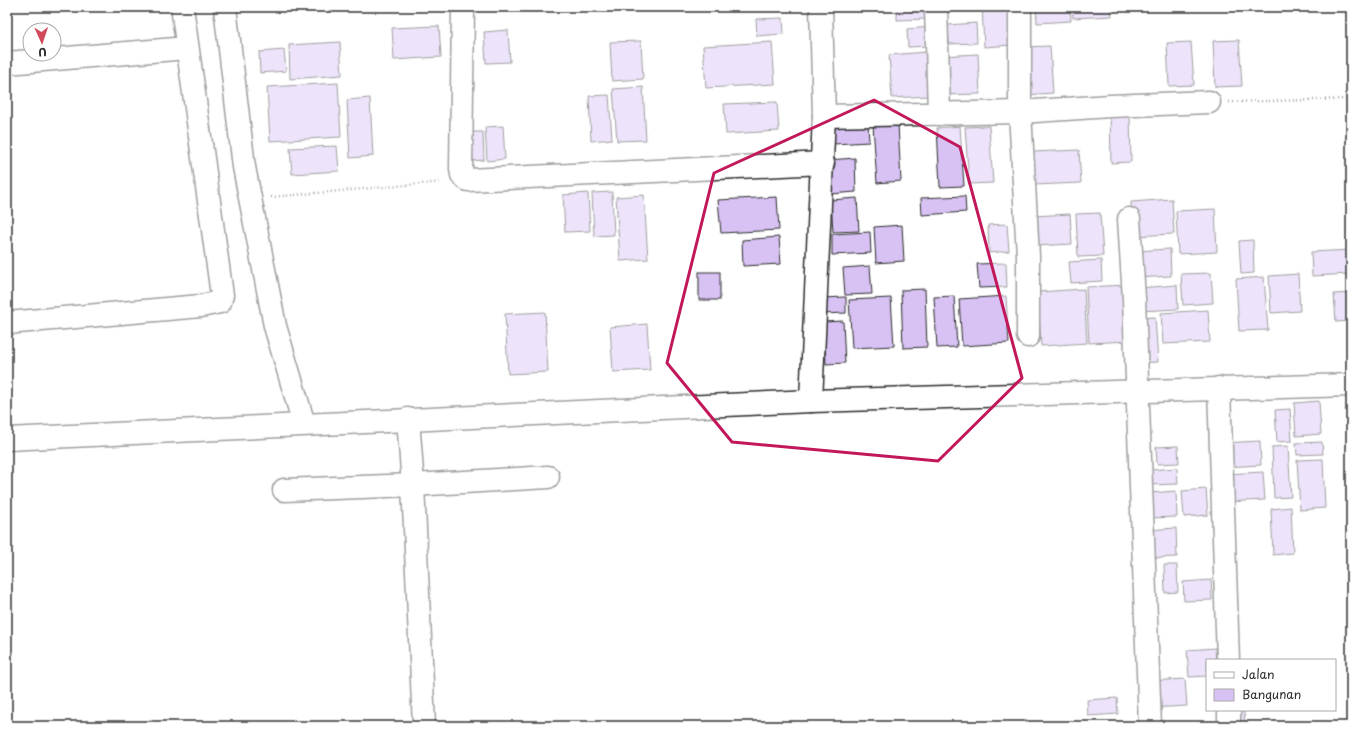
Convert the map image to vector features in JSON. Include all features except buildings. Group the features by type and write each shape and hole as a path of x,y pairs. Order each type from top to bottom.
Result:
{"street":[{"path":"7,323 201,306 220,302 222,295 182,7"},
{"path":"225,7 244,167 275,326 304,424"},
{"path":"463,7 461,169 462,175 468,180 823,163"},
{"path":"811,401 823,163 824,116 821,7"},
{"path":"936,7 939,114"},
{"path":"1020,7 1020,112 1028,256 1028,336"},
{"path":"7,63 187,48"},
{"path":"824,116 1020,112 1110,106 1209,102"},
{"path":"1129,219 1134,299 1150,726"},
{"path":"7,439 811,401 1351,385"},
{"path":"1219,388 1228,659"},
{"path":"408,419 413,485 424,726"},
{"path":"284,490 413,485 548,477"},
{"path":"1229,711 1229,726"}],"path":[{"path":"1209,102 1351,99"},
{"path":"251,198 468,180"}],"highlighted area":[{"path":"874,100 960,147 1022,378 938,461 732,442 667,363 714,173"}]}
